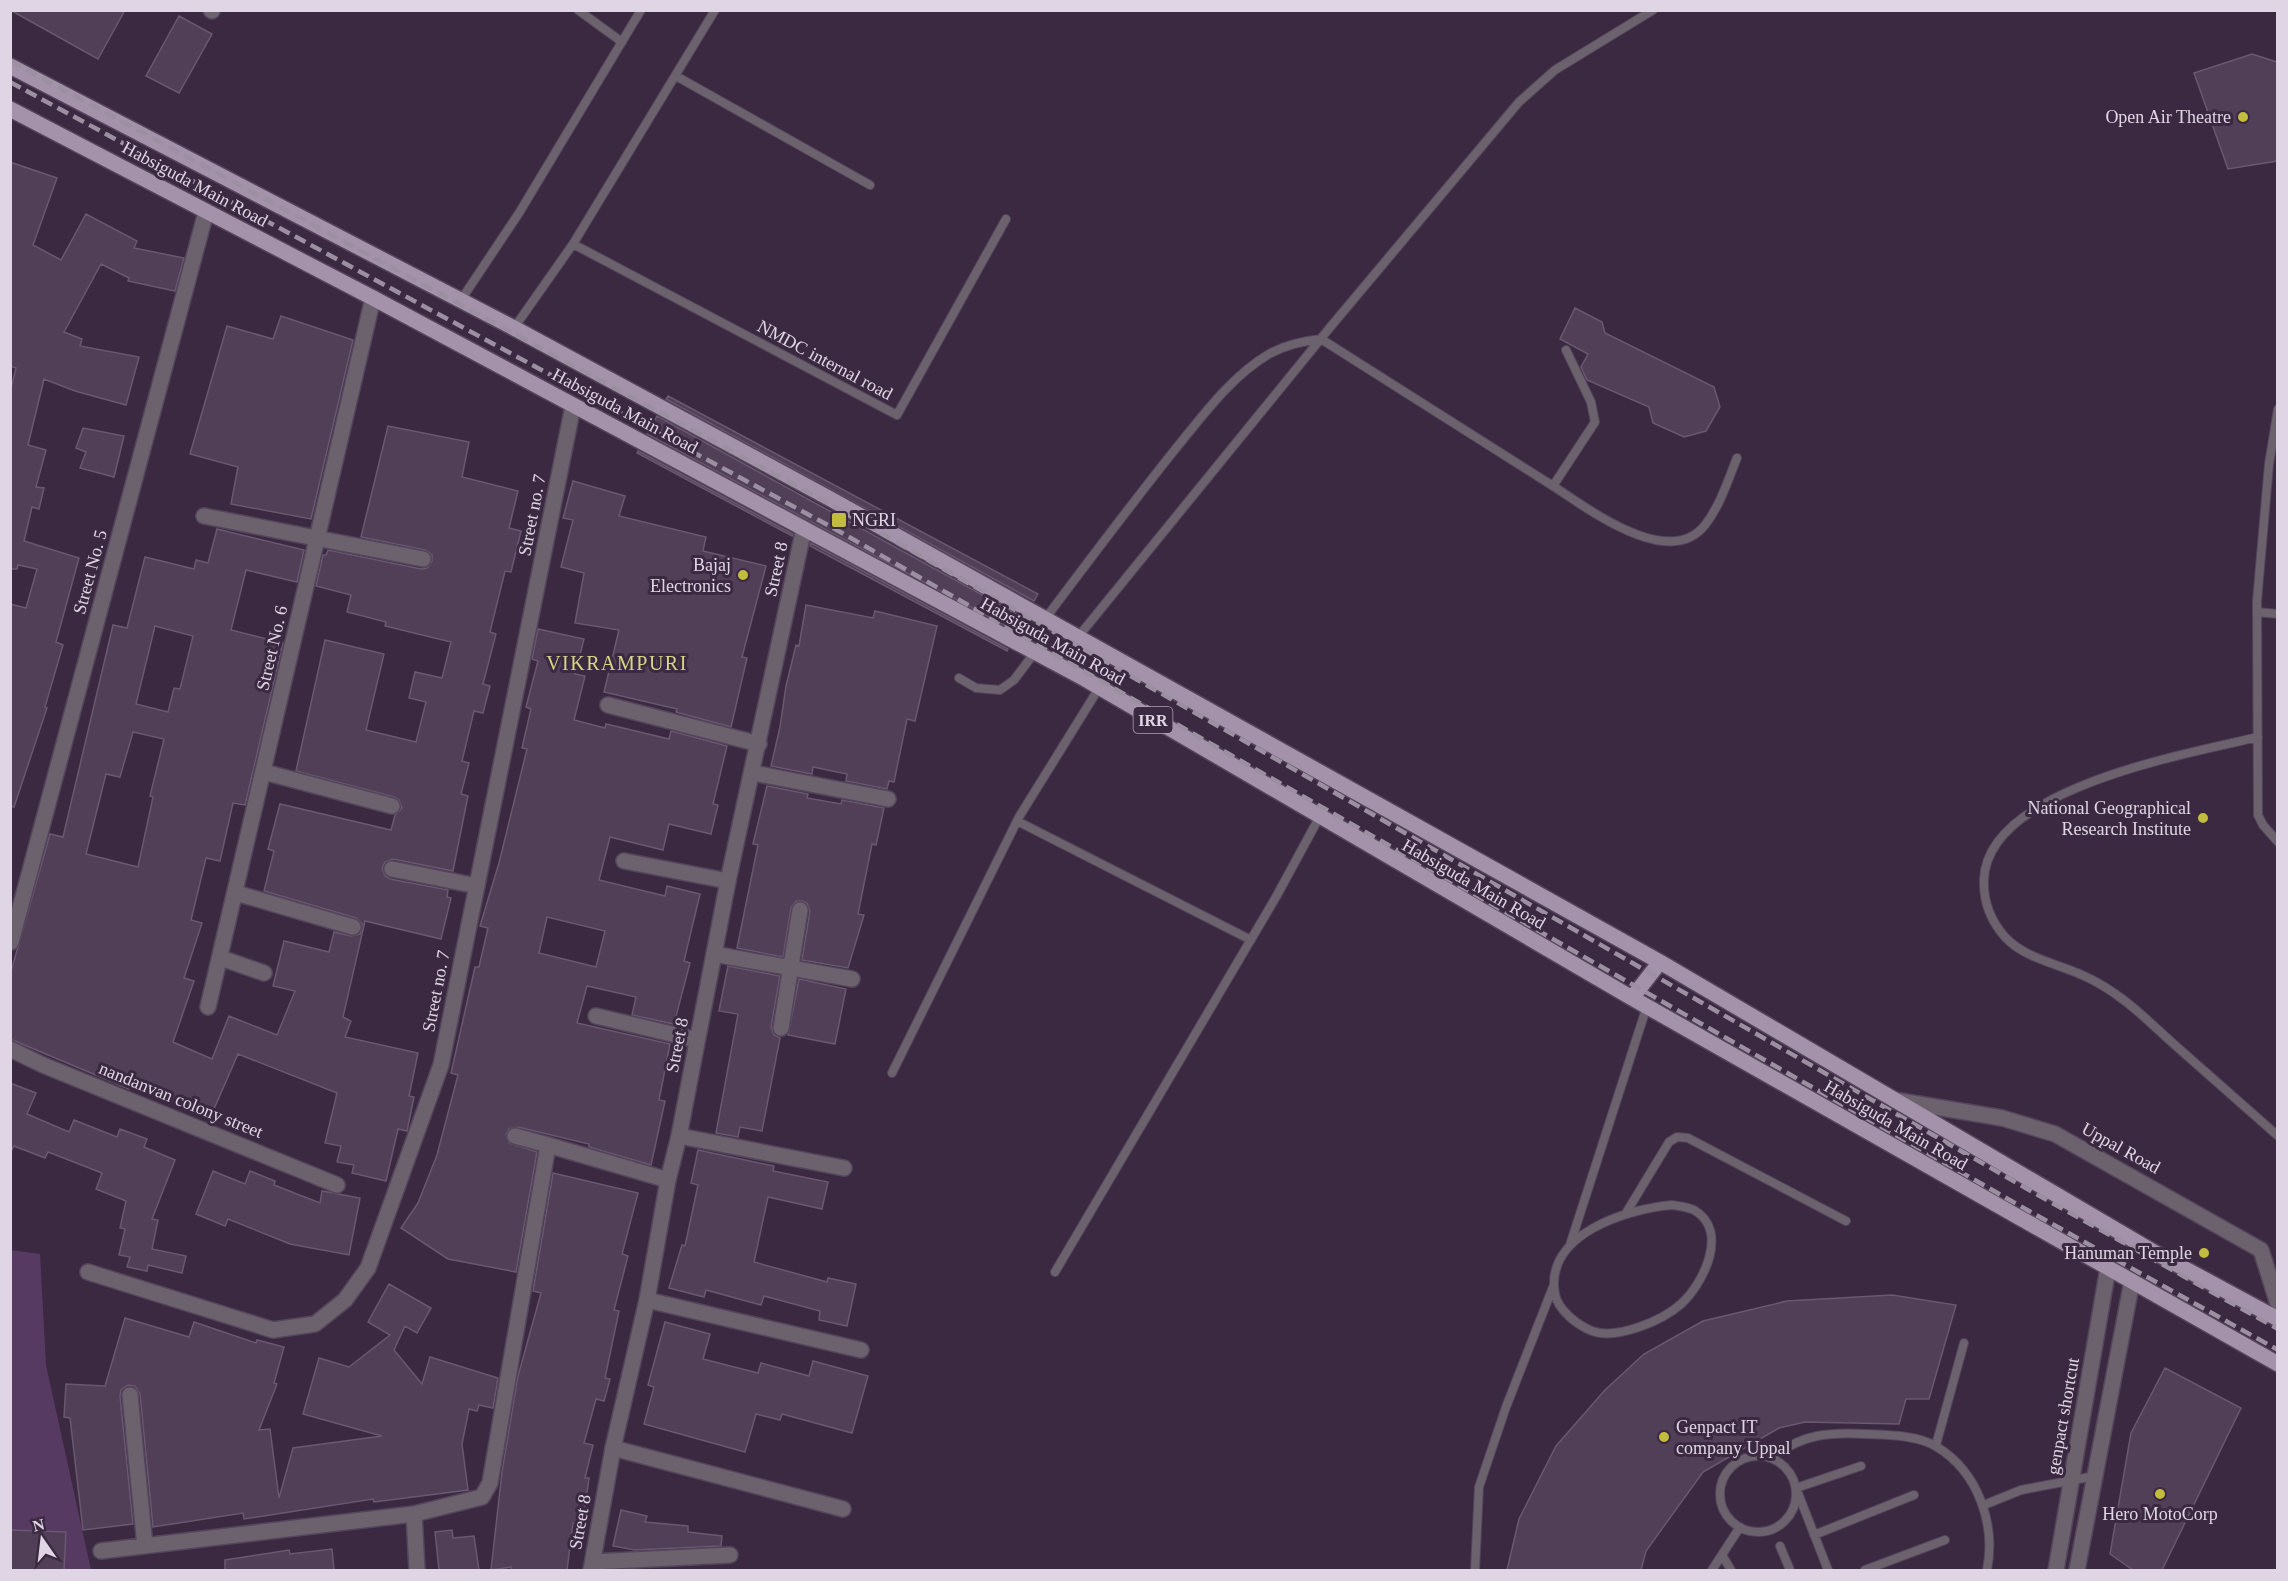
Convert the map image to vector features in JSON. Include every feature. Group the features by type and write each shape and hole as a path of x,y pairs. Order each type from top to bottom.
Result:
{"main road":[{"name":"Habsiguda Main Road","path":"10,66 514,328 1078,637 1660,962 2152,1251 2277,1318"},
{"name":"Habsiguda Main Road","path":"10,109 373,298 1035,652 1632,998 2277,1364"},
{"path":"1632,998 1660,962"}],"street":[{"name":"Street No. 5","path":"11,942 206,212"},
{"name":"Street No. 6","path":"208,1007 373,298"},
{"name":"Street no. 7","path":"88,1272 273,1330 315,1324 345,1300 368,1268 441,1065 573,406"},
{"path":"204,516 423,559"},
{"name":"Street 8","path":"592,1566 613,1448 647,1300 668,1179 679,1136 728,881 804,528"},
{"path":"608,705 759,744"},
{"path":"264,772 392,806"},
{"path":"753,773 888,799"},
{"path":"624,861 728,881"},
{"path":"392,869 477,886"},
{"path":"236,893 353,927"},
{"path":"781,1028 800,909"},
{"path":"714,954 852,979"},
{"path":"221,958 264,974"},
{"path":"596,1016 698,1040"},
{"name":"nandanvan colony street","path":"10,1049 43,1065 337,1185"},
{"name":"Uppal Road","path":"1894,1100 2002,1118 2055,1134 2261,1250 2277,1303"},
{"path":"515,1136 668,1179"},
{"path":"679,1136 844,1168"},
{"path":"101,1551 414,1515 482,1497 488,1492 548,1145"},
{"name":"genpact shortcut","path":"2056,1570 2108,1268"},
{"path":"2078,1570 2132,1281"},
{"path":"647,1300 861,1350"},
{"path":"130,1395 145,1546"},
{"path":"613,1448 843,1509"},
{"path":"414,1515 417,1570"},
{"path":"592,1566 730,1555"}],"lane":[{"path":"578,10 622,42"},
{"path":"461,300 519,213 641,10"},
{"path":"514,328 573,243 715,10"},
{"path":"1078,637 1321,339 1519,102 1555,70 1653,10"},
{"path":"676,76 870,185"},
{"name":"NMDC internal road","path":"573,243 897,415 1006,219"},
{"path":"1045,619 1115,525 1208,409 1234,382 1277,350 1321,339 1553,486 1630,532 1646,538 1671,542 1692,536 1706,524 1737,458"},
{"path":"1553,486 1595,422 1592,402 1566,350"},
{"path":"2277,409 2269,464 2257,612 2258,815 2277,842"},
{"path":"2257,612 2277,614"},
{"path":"959,678 976,688 1000,690 1014,680 1035,652"},
{"path":"892,1073 1017,820 1099,688"},
{"path":"2258,736 2124,769 2074,789 2025,817 2003,833 1990,851 1985,868 1984,893 1992,920 2007,939 2033,956 2084,976 2124,1000 2277,1136"},
{"path":"1055,1272 1251,940 1320,816"},
{"path":"1017,820 1251,940"},
{"path":"1475,1570 1479,1487 1506,1407 1554,1285 1557,1265 1569,1246 1647,1006"},
{"path":"1626,1213 1668,1142 1677,1137 1688,1138 1846,1221"},
{"path":"1554,1285 1557,1302 1564,1311 1593,1331 1608,1335 1623,1334 1679,1306 1697,1286 1712,1246 1709,1227 1694,1210 1672,1205 1642,1208 1609,1219 1569,1246"},
{"path":"1936,1445 1964,1343"},
{"path":"1772,1458 1801,1439 1822,1433 1876,1434 1936,1445 1968,1476 1984,1505 1988,1533 1987,1570"},
{"path":"1796,1488 1794,1508 1779,1526 1756,1532 1740,1527 1726,1514 1721,1504 1723,1480 1737,1462 1760,1456 1772,1458 1790,1473 1796,1488 1828,1570"},
{"path":"1796,1488 1861,1466"},
{"path":"1984,1505 2020,1490 2095,1476"},
{"path":"1814,1534 1914,1495"},
{"path":"1712,1570 1740,1527"},
{"path":"1865,1570 1945,1540"},
{"path":"1780,1546 1790,1570"},
{"path":"1722,1555 1731,1570"}],"shaded area":[{"path":"11,1250 40,1254 46,1365 91,1570 11,1570"}],"building":[{"path":"10,10 125,10 98,59"},
{"path":"179,16 212,34 179,93 146,76"},
{"name":"Open Air Theatre","path":"2252,54 2277,62 2277,161 2228,169 2194,73"},
{"path":"10,162 57,178 33,245 61,260 86,214 137,241 134,248 184,258 175,291 128,281 129,278 101,264 64,332 82,339 80,346 139,357 126,405 75,391 44,379 28,445 46,450 36,487 44,488 39,509 32,507 24,541 79,558 56,642 63,645 45,707 47,708 14,807 10,806 10,604 26,608 37,569 18,565 17,569 10,569 10,392 16,368 10,366"},
{"path":"1575,308 1602,322 1605,333 1714,387 1720,407 1706,431 1684,437 1653,423 1649,407 1587,380 1581,367 1588,354 1560,339"},
{"path":"281,316 353,340 311,519 231,504 238,467 190,454 227,326 273,339"},
{"path":"668,396 1038,594 1034,601 666,399"},
{"path":"657,416 1024,618 1017,632 647,434"},
{"path":"388,426 469,442 462,477 518,491 509,528 521,531 511,572 505,571 490,632 496,634 483,684 490,686 483,713 474,711 462,761 469,763 461,794 468,796 453,871 393,859 385,862 382,868 385,876 390,879 448,890 447,897 451,898 441,939 365,921 343,1017 351,1021 345,1037 418,1053 409,1096 414,1097 407,1131 398,1129 386,1181 352,1173 354,1165 337,1162 341,1146 325,1143 337,1093 238,1054 210,1118 131,1084 129,1089 10,1039 10,975 50,834 63,837 113,625 127,628 145,557 194,569 196,560 208,563 217,529 304,550 297,582 246,570 231,630 283,643 245,805 233,803 220,861 206,858 191,920 202,923 184,978 194,981 173,1042 212,1059 229,1016 277,1035 295,991 273,986 284,941 329,952 334,932 351,936 360,934 362,924 356,918 264,891 274,851 268,849 280,804 391,830 395,815 402,808 399,800 394,797 296,771 325,640 384,654 366,730 416,742 426,702 409,698 415,672 442,678 451,642 385,626 386,622 347,612 351,595 316,586 323,555 326,555 328,550 421,569 427,568 432,561 432,555 425,550 361,537","holes":["155,626 193,636 180,689 174,688 168,712 136,704","133,732 164,739 150,796 153,797 138,867 86,854 106,774 120,777"]},
{"path":"83,428 124,436 114,477 80,468 86,452 76,448"},
{"path":"638,451 793,534 792,536 637,453"},
{"path":"573,481 625,496 619,516 706,537 703,551 766,566 742,657 747,658 731,727 676,712 677,709 604,692 619,630 575,623 584,573 561,567 573,520 563,518"},
{"path":"811,543 1008,649 1007,651 810,546"},
{"path":"806,605 873,618 875,611 937,626 915,721 907,719 894,782 889,781 887,789 846,781 847,774 813,767 812,774 771,766 786,686 796,645 799,646"},
{"path":"538,629 584,639 575,674 585,676 574,720 605,728 606,724 669,739 671,731 727,746 713,804 718,805 711,834 669,824 663,850 610,837 599,880 665,896 667,886 700,894 684,961 690,963 674,1024 632,1015 636,997 587,986 577,1023 670,1044 659,1100 665,1101 651,1165 589,1147 589,1144 518,1127 509,1129 506,1134 509,1143 537,1152 516,1272 448,1259 401,1228 418,1203 437,1155 458,1075 451,1073 475,967 479,967 488,928 480,926 499,863 527,749 522,748 531,709 526,707 538,661 532,659","holes":["547,917 605,931 596,967 539,953"]},
{"path":"767,786 808,794 807,798 841,804 842,800 884,808 876,845 872,844 858,914 864,915 848,968 802,960 810,911 807,903 802,901 796,901 791,908 783,957 737,948 758,845 753,844"},
{"path":"728,966 780,976 771,1027 774,1035 780,1038 762,1131 740,1127 738,1137 716,1133 738,1014 719,1011"},
{"path":"799,979 846,989 835,1044 788,1035"},
{"path":"10,1083 36,1093 27,1114 69,1132 74,1120 117,1137 120,1129 147,1139 144,1147 175,1160 152,1219 158,1220 152,1249 186,1256 182,1273 148,1265 147,1271 127,1267 130,1257 119,1255 125,1229 120,1228 126,1201 96,1189 102,1173 48,1152 45,1158 14,1146 10,1153"},
{"path":"698,1150 774,1166 773,1171 828,1182 822,1209 768,1197 754,1262 827,1282 828,1278 856,1284 847,1326 819,1320 820,1311 764,1296 761,1305 706,1290 704,1297 669,1288 682,1245 685,1246 698,1185 691,1183"},
{"path":"213,1171 245,1184 250,1171 275,1181 274,1185 320,1203 322,1191 360,1198 349,1255 290,1244 228,1219 225,1226 196,1214"},
{"path":"553,1173 638,1193 622,1254 628,1256 614,1310 619,1311 605,1378 610,1379 604,1401 596,1399 584,1443 593,1445 585,1478 589,1478 583,1524 573,1523 567,1570 511,1570 511,1567 491,1570 502,1472 518,1376 541,1293 533,1291"},
{"path":"389,1284 431,1308 417,1333 405,1326 394,1350 422,1384 430,1357 498,1378 493,1408 479,1405 477,1411 469,1409 462,1444 468,1490 374,1502 373,1499 244,1519 243,1513 153,1527 140,1394 135,1386 128,1385 121,1390 120,1396 133,1524 83,1530 70,1418 64,1417 66,1384 105,1386 125,1318 189,1337 194,1322 256,1343 257,1340 284,1347 274,1383 277,1384 259,1430 270,1429 279,1498 293,1448 382,1436 303,1414 319,1358 349,1367 390,1335 368,1322"},
{"name":"Genpact IT company Uppal","path":"1892,1295 1956,1305 1929,1399 1906,1399 1899,1424 1805,1422 1779,1428 1703,1472 1646,1551 1641,1570 1507,1570 1519,1519 1556,1446 1605,1390 1644,1354 1703,1321 1787,1301"},
{"path":"665,1322 710,1334 703,1359 758,1373 761,1363 809,1376 813,1361 868,1376 852,1433 782,1414 780,1420 756,1414 745,1452 644,1424 654,1387 648,1385"},
{"name":"Hero MotoCorp","path":"2165,1368 2241,1408 2162,1570 2133,1570 2110,1554 2131,1433"},
{"path":"621,1510 647,1516 645,1522 688,1526 688,1532 722,1536 721,1546 635,1550 613,1546"},
{"path":"10,1530 66,1532 64,1570 10,1570"},
{"path":"452,1530 453,1538 474,1536 479,1570 439,1570 435,1532"},
{"path":"332,1549 334,1570 225,1570 225,1560 289,1550 290,1554"}],"railway":[{"path":"10,61 844,512 2038,1195 2278,1329"},
{"path":"10,82 835,529 2029,1211 2278,1350"}],"place":[{"name":"Open Air Theatre","path":"2243,117"},
{"name":"NGRI","path":"839,520"},
{"name":"Bajaj Electronics","path":"743,575"},
{"name":"National Geographical Research Institute","path":"2203,818"},
{"name":"Hanuman Temple","path":"2204,1253"},
{"name":"Genpact IT company Uppal","path":"1664,1437"},
{"name":"Hero MotoCorp","path":"2160,1494"}],"district":[{"name":"VIKRAMPURI","path":"617,663"}]}
